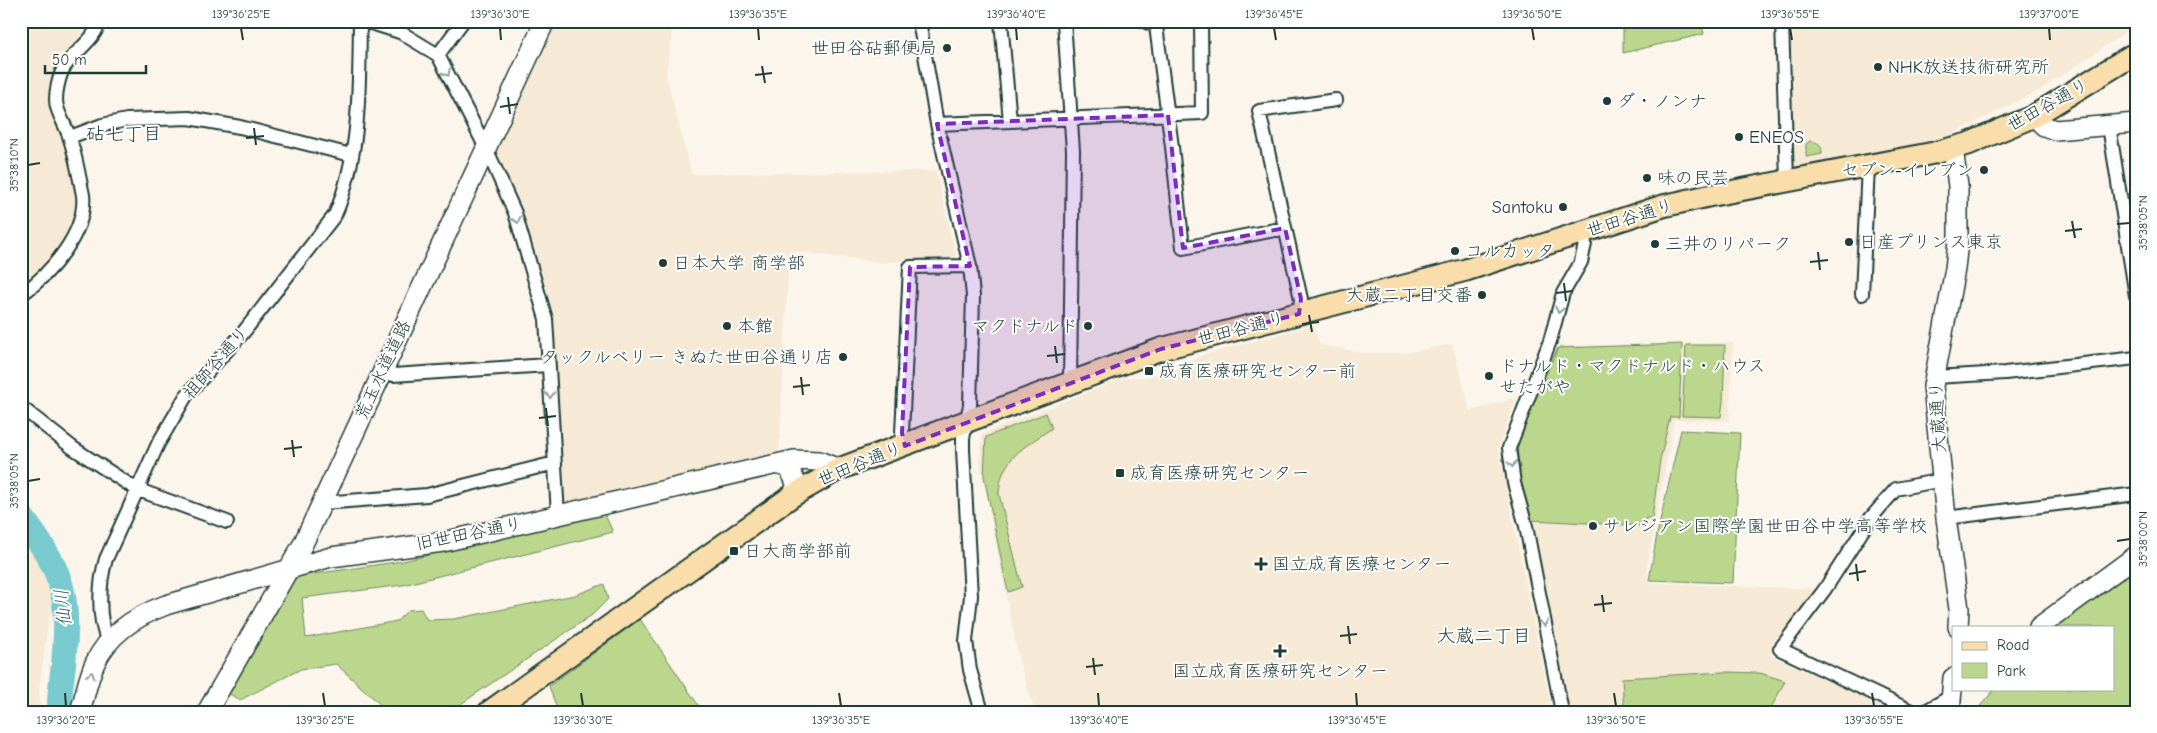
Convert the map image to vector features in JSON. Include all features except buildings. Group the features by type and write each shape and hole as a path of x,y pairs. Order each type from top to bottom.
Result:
{"main road":[{"name":"世田谷通り","path":"489,712 792,496 839,470 1161,349 1466,270 1663,206 1953,148 2001,131 2034,116 2136,53"}],"street":[{"path":"21,295 38,283 73,240 80,223 84,203 83,194 70,137 57,106 57,94 63,68 89,39 99,26 100,21"},
{"name":"祖師谷通り","path":"108,641 104,633 100,591 102,572 136,489 158,444 186,396 242,334 335,215 343,196 359,106 360,21"},
{"path":"365,21 400,32 438,55 486,148 515,213 546,319 558,515"},
{"path":"438,55 464,21"},
{"name":"荒玉水道道路","path":"207,712 291,567 545,21"},
{"path":"919,21 937,124 970,266 974,296 970,405 963,438 963,471 971,596 966,641 970,670 982,712"},
{"path":"1002,21 1010,121"},
{"path":"1064,21 1073,118 1070,384"},
{"path":"1144,21 1156,26 1183,248 1285,228"},
{"path":"937,124 1202,113 1201,21"},
{"path":"1782,21 1787,181"},
{"path":"1299,314 1301,299 1259,111 1336,100"},
{"path":"2034,116 2044,126 2055,130 2136,124"},
{"path":"70,137 127,120 189,118 240,128 351,156"},
{"path":"2109,126 2136,296"},
{"name":"大蔵通り","path":"1953,148 1958,186 1958,242 1933,386 1946,518 1959,609 1958,626"},
{"path":"1862,294 1868,166"},
{"path":"1562,712 1526,526 1514,483 1509,448 1550,341 1563,293 1581,262 1586,244 1583,232"},
{"path":"905,446 902,433 910,267 970,266"},
{"path":"1934,377 2005,373 2136,358"},
{"path":"383,371 393,375 548,365"},
{"path":"21,407 73,448 136,489 227,522"},
{"name":"旧世田谷通り","path":"108,641 135,619 149,611 291,567 331,557 443,542 778,464 808,459 819,460 839,470"},
{"path":"322,503 427,496 555,463"},
{"path":"778,464 789,468 795,478 797,485 792,496"},
{"path":"1913,712 1780,650 1825,590 1870,519 1896,489 1942,480"},
{"path":"1946,518 2136,494"},
{"path":"2041,626 2136,556"},
{"path":"80,712 95,664 108,641"},
{"path":"1924,712 1954,694"}],"highlighted area":[{"path":"1168,115 1183,248 1285,228 1301,299 1299,314 1161,349 905,446 902,433 910,267 970,266 937,124"}],"shaded area":[{"path":"21,21 89,21 75,42 60,56 51,94 66,138 79,201 71,233 36,277 21,287"},
{"name":"日本大学 商学部","path":"552,21 673,21 666,75 691,174 936,171 956,259 882,262 789,251 779,457 562,508 551,320 538,265 509,184 490,148"},
{"name":"NHK放送技術研究所","path":"1790,21 2136,21 2136,25 2040,90 1924,148 1793,174"},
{"name":"国立成育医療センター","path":"1313,325 1320,345 1363,353 1406,353 1452,344 1470,411 1516,398 1498,449 1552,712 1035,712 1020,664 980,464 982,434 1124,378 1148,377 1188,364 1203,355"},
{"name":"サレジアン国際学園世田谷中学高等学校","path":"1733,343 1729,421 1674,420 1647,567 1648,583 1817,589 1772,645 1772,656 1895,710 1894,712 1568,712 1518,482 1515,446 1528,405 1557,346"},
{"path":"21,530 40,553 53,589 39,690 40,712 21,712"}],"green space":[{"path":"1623,21 1701,21 1704,34 1623,53"},
{"path":"1810,141 1819,144 1822,154 1806,157 1806,144"},
{"path":"1682,344 1679,417 1670,417 1660,460 1652,518 1646,518 1644,526 1532,520 1520,482 1517,445 1531,405 1558,348"},
{"path":"1686,345 1725,345 1721,417 1682,416"},
{"path":"1046,413 1052,428 1024,448 1009,462 1000,482 999,494 1022,587 1008,592 984,476 986,437"},
{"path":"1681,430 1740,433 1733,583 1649,580 1657,534"},
{"path":"604,513 613,532 403,585 302,598 306,638 397,621 408,610 421,609 427,620 454,619 575,595 604,584 608,599 592,615 449,712 395,712 384,708 336,664 301,669 240,700 226,692 293,577 403,561"},
{"path":"2136,564 2136,712 1975,712 1994,690 2114,690 2114,626 2055,626"},
{"path":"640,619 703,712 558,712 549,686"},
{"path":"1724,672 1760,673 1785,681 1769,712 1624,712 1622,678"}],"waterway":[{"name":"仙川","path":"21,516 54,566 64,597 66,634 60,692 60,712"}],"place":[{"name":"世田谷砧郵便局","path":"947,48"},
{"name":"NHK放送技術研究所","path":"1878,67"},
{"name":"ダ・ノンナ","path":"1607,101"},
{"name":"ENEOS","path":"1739,137"},
{"name":"セブン-イレブン","path":"1984,170"},
{"name":"味の民芸","path":"1647,178"},
{"name":"Santoku","path":"1563,207"},
{"name":"日産プリンス東京","path":"1849,242"},
{"name":"三井のリパーク","path":"1655,244"},
{"name":"コルカッタ","path":"1455,251"},
{"name":"日本大学 商学部","path":"663,263"},
{"name":"大蔵二丁目交番","path":"1482,295"},
{"name":"本館","path":"727,326"},
{"name":"マクドナルド","path":"1088,326"},
{"name":"タックルベリー きぬた世田谷通り店","path":"843,357"},
{"name":"成育医療研究センター前","path":"1149,371"},
{"name":"ドナルド・マクドナルド・ハウス せたがや","path":"1489,376"},
{"name":"成育医療研究センター","path":"1120,473"},
{"name":"サレジアン国際学園世田谷中学高等学校","path":"1593,526"},
{"name":"日大商学部前","path":"734,551"},
{"name":"国立成育医療センター","path":"1261,564"},
{"name":"国立成育医療研究センター","path":"1280,651"}],"district":[{"name":"砧七丁目","path":"124,134"},
{"name":"大蔵二丁目","path":"1484,636"}]}
